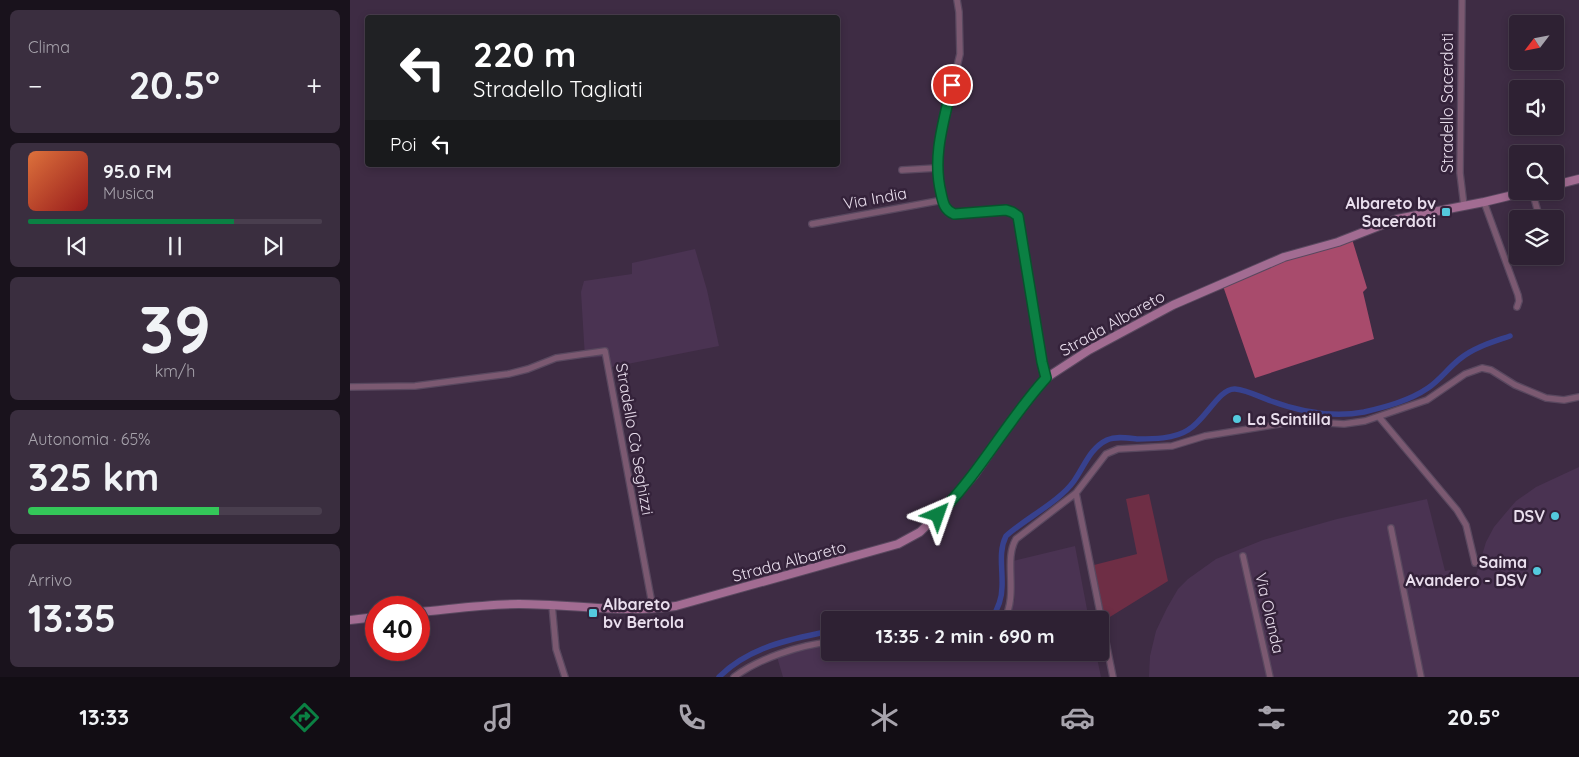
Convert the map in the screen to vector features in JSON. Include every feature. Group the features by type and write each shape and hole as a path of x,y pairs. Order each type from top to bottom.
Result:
{"street":[{"path":"957,0 960,54 939,141 937,168 942,200 946,209 954,214 1006,210 1018,216 1046,378"},
{"name":"Stradello Sacerdoti","path":"1462,0 1460,173 1464,206"},
{"path":"902,170 937,168"},
{"path":"1564,183 1579,179"},
{"name":"Strada Albareto","path":"430,611 517,604 610,610 653,609 676,606 898,544 910,538 930,523 952,501 975,474 1020,408 1046,378 1058,368 1089,350 1172,305 1284,257 1338,242 1397,219 1509,196"},
{"name":"Via India","path":"812,224 942,200"},
{"path":"1484,202 1518,296 1517,307"},
{"name":"Stradello Cà Seghizzi","path":"350,387 414,386 508,374 556,358 605,351 653,609"},
{"path":"1007,611 1012,599 1012,555 1015,542 1021,534 1076,493 1106,454 1118,449 1172,446 1205,436 1298,421 1344,424 1364,421 1427,400 1465,374 1482,368 1490,370 1515,385 1546,398 1564,400 1579,397"},
{"path":"1379,417 1458,510 1466,525 1475,563"},
{"path":"1076,493 1113,677"},
{"path":"1391,528 1421,677"},
{"name":"Via Olanda","path":"1243,556 1270,677"},
{"path":"552,605 556,649 565,677"},
{"path":"350,620 365,618"},
{"path":"734,677 764,660 821,644"}],"shaded area":[{"path":"1352,239 1367,288 1363,292 1374,339 1255,378 1223,286 1287,259"},
{"path":"695,249 707,290 719,346 607,368 603,357 585,358 581,292 584,281 632,274 632,263"},
{"path":"1579,467 1579,677 1149,677 1150,656 1156,631 1167,608 1178,589 1188,579 1216,559 1263,540 1337,519 1427,499 1445,571 1450,570 1454,587 1474,582 1486,542 1494,527 1516,501 1536,487"},
{"path":"1149,494 1168,581 1109,618 1109,611 1103,611 1094,565 1137,554 1126,499"},
{"path":"1075,546 1087,611 1010,611 1015,599 1013,561"},
{"path":"821,646 821,661 1098,661 1101,677 783,677 777,657"}],"waterway":[{"path":"996,611 1001,596 1001,554 1006,536 1068,489 1101,443 1118,438 1156,439 1182,433 1194,426 1223,394 1235,389 1249,392 1282,405 1317,413 1352,414 1380,408 1421,393 1466,354 1484,345 1510,336"},
{"path":"719,677 743,658 757,651 785,641 821,633"}],"place":[{"name":"Albareto bv Sacerdoti","path":"1446,212"},
{"name":"La Scintilla","path":"1237,419"},
{"name":"DSV","path":"1555,516"},
{"name":"Saima Avandero - DSV","path":"1537,571"},
{"name":"Albareto bv Bertola","path":"593,613"}],"route":[{"path":"938,515 975,474 1020,408 1046,378 1018,216 1006,210 954,214 944,206 938,182 937,168 939,141 952,85"}]}
